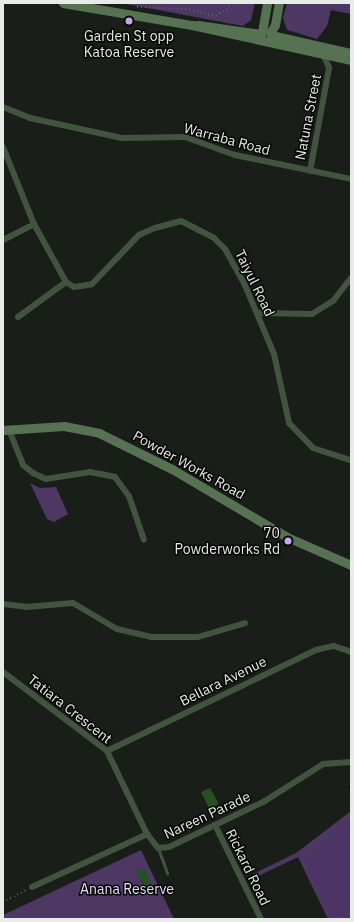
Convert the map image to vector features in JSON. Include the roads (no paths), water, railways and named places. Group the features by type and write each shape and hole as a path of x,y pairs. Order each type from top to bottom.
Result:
{"street":[{"path":"63,3 267,36 351,53"},
{"path":"267,3 267,36"},
{"path":"267,36 275,25 279,3"},
{"path":"267,36 323,54 351,60"},
{"name":"Natuna Street","path":"310,171 329,68 323,54"},
{"name":"Natuna Street","path":"329,68 341,58"},
{"name":"Warraba Road","path":"3,107 30,118 122,138 185,137 235,155 351,179"},
{"path":"3,147 34,224 66,282 18,317"},
{"name":"Taiyul Road","path":"66,282 74,287 92,284 139,235 181,221 214,238 225,249 257,313 274,354 289,423 313,448 351,460"},
{"path":"3,240 34,224"},
{"path":"257,313 296,316 323,310 351,278"},
{"name":"Powder Works Road","path":"6,430 64,426 99,433 172,470 287,537 351,565"},
{"path":"6,430 23,465 33,473 46,479 90,472 115,477 129,496 144,540"},
{"path":"3,604 26,607 73,603 117,629 151,637 198,637 245,623"},
{"name":"Bellara Avenue","path":"107,750 316,650 334,646 351,652"},
{"name":"Tatiara Crescent","path":"3,672 107,750 147,834"},
{"name":"Nareen Parade","path":"32,887 147,834 158,848 169,847 265,801 323,764 351,762"},
{"name":"Rickard Road","path":"215,825 261,919"}],"lane":[{"path":"158,848 167,873"}],"place":[{"name":"Garden St opp Katoa Reserve","path":"129,21"},
{"name":"70 Powderworks Rd","path":"288,541"}],"park label":[{"name":"Anana Reserve","path":"127,889"}]}
